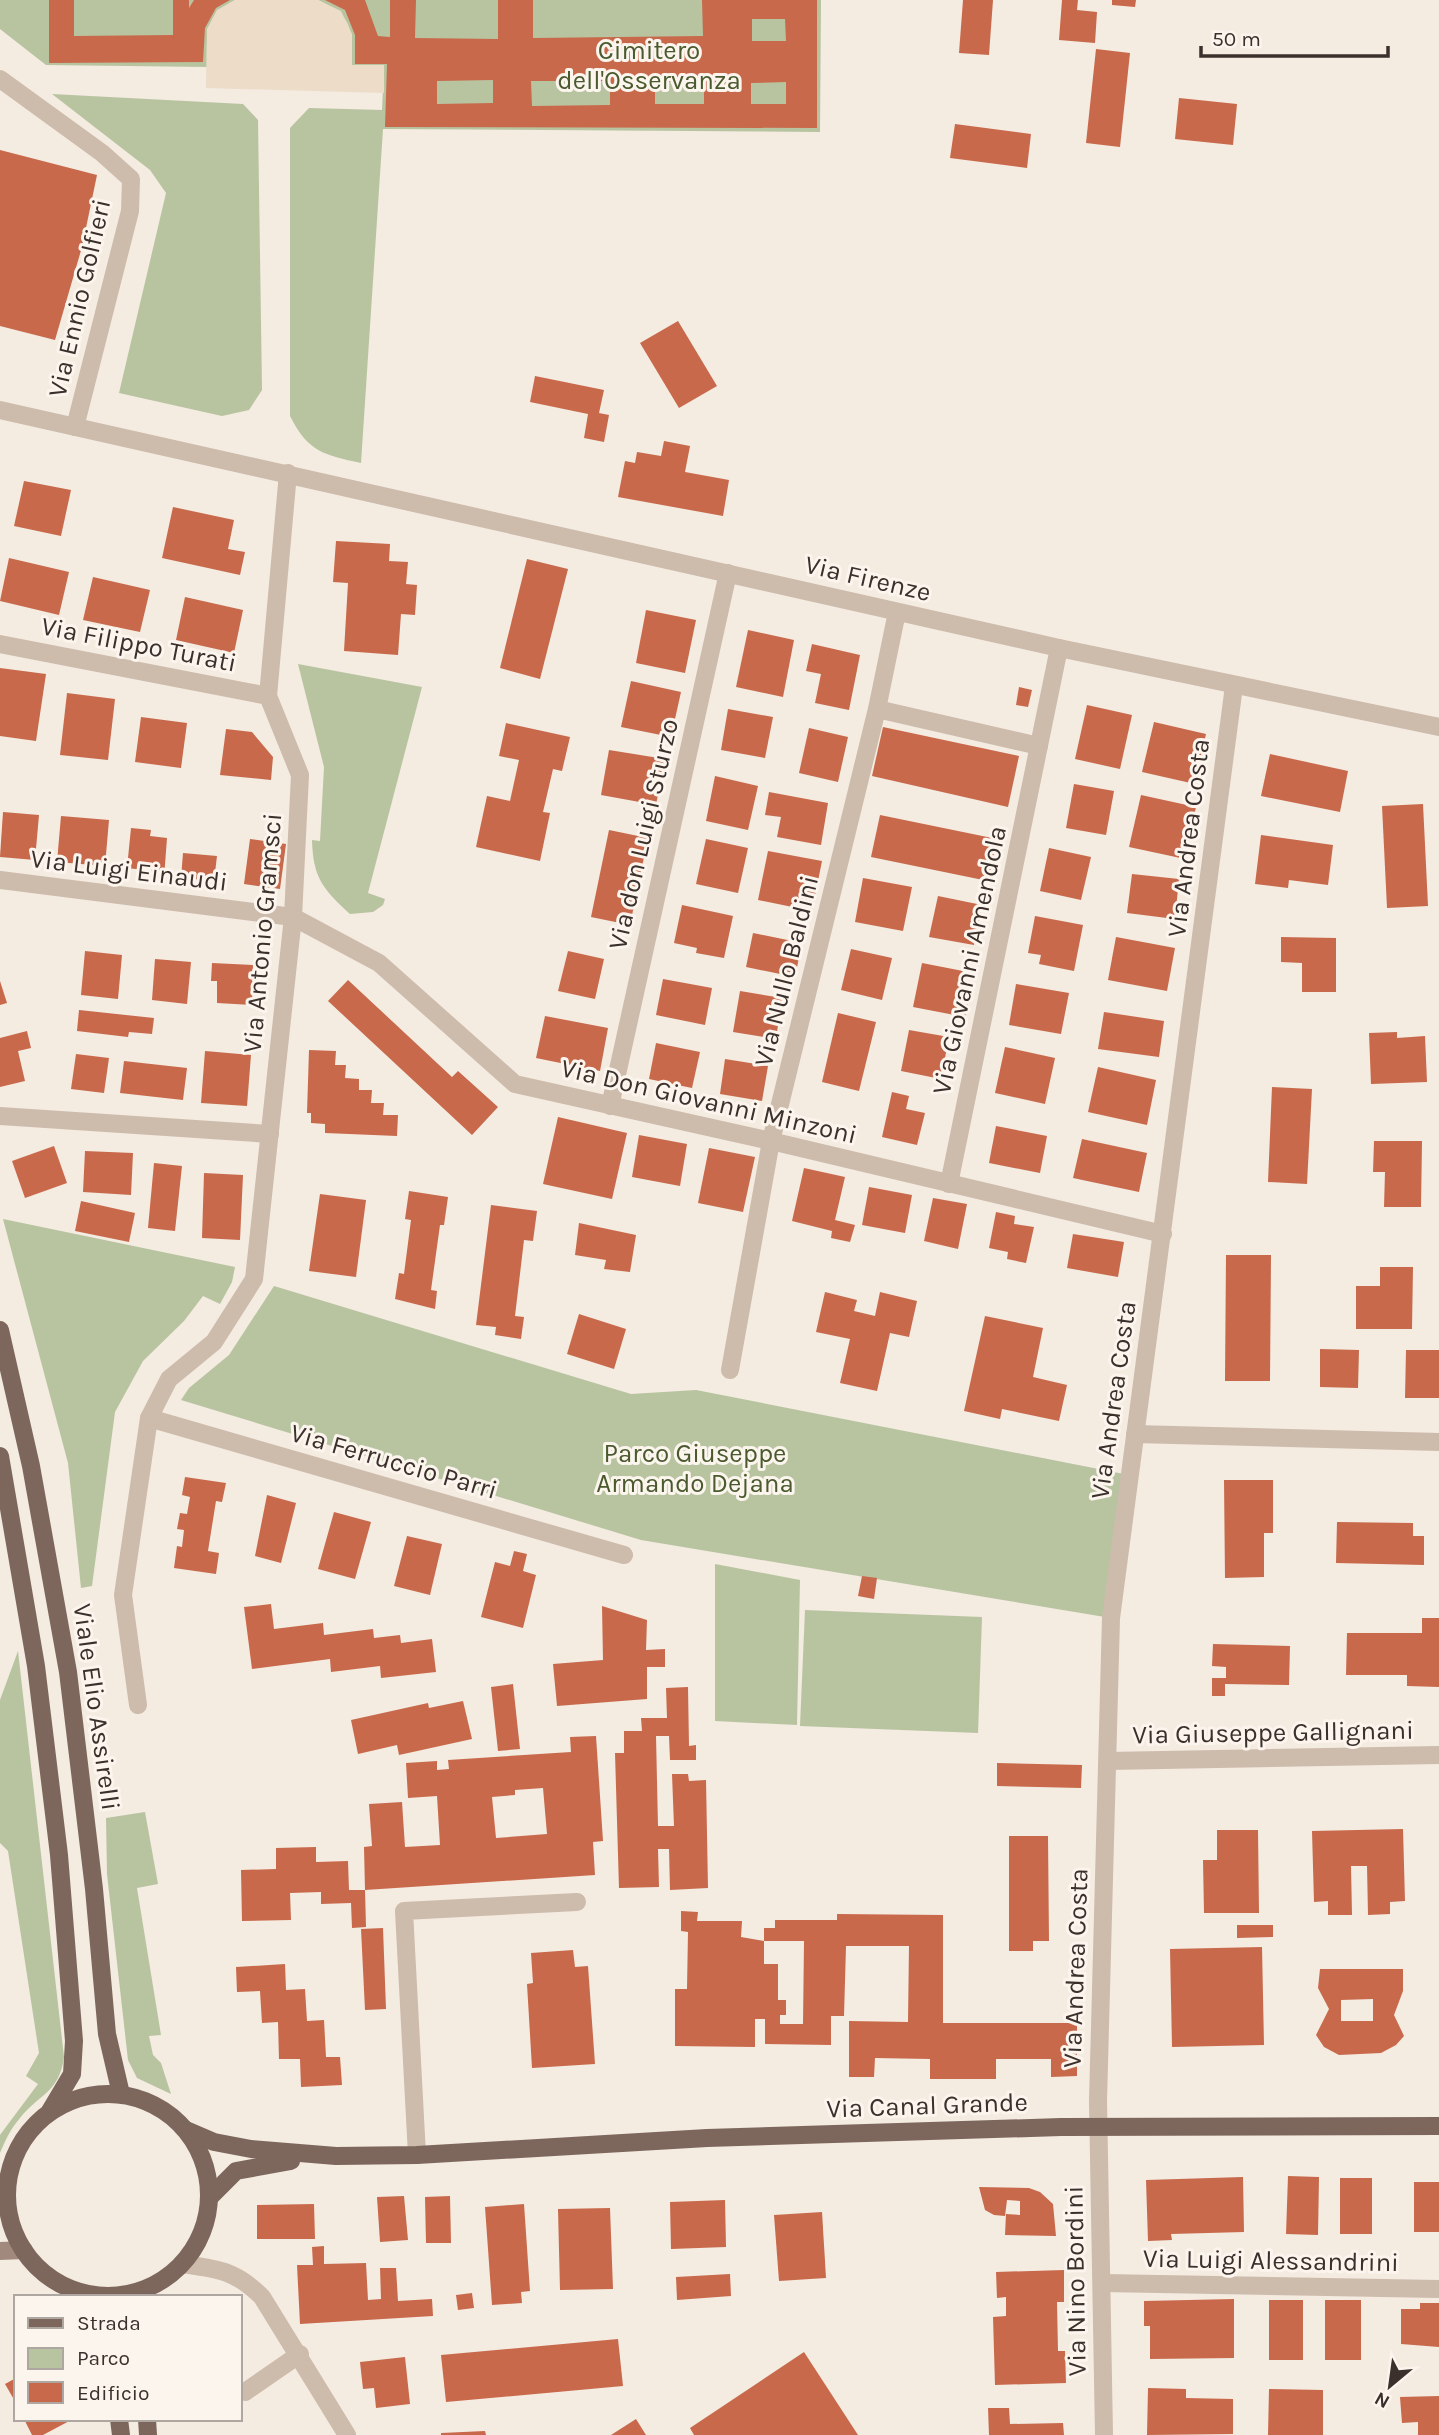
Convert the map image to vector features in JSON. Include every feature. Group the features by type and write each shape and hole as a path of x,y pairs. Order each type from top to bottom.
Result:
{"main road":[{"name":"Viale Elio Assirelli","path":"0,1330 31,1466 68,1672 94,1889 107,2034 121,2094"},
{"name":"Viale Elio Assirelli","path":"0,1455 38,1679 60,1855 75,2041 72,2074 50,2111"},
{"path":"96,2094 121,2094 146,2101 168,2113 186,2130 199,2151 207,2174 209,2197 205,2221 196,2244 182,2264 147,2292 111,2295 76,2293 45,2274 24,2250 10,2221 3,2194 13,2159 28,2132 50,2111 72,2100 96,2094"},
{"name":"Via Canal Grande","path":"186,2130 215,2142 251,2150 336,2156 417,2155 707,2138 1098,2126 1439,2126"},
{"name":"Via Canal Grande","path":"209,2197 236,2171 336,2156"},
{"path":"0,2251 24,2250"}],"street":[{"name":"Via Ennio Golfieri","path":"0,79 102,153 131,179 130,211 75,426"},
{"name":"Via Firenze","path":"0,410 288,472 1059,648 1439,727"},
{"name":"Via Antonio Gramsci","path":"138,1705 123,1595 149,1418 169,1379 214,1342 254,1279 293,917 300,775 268,696 288,472"},
{"name":"Via don Luigi Sturzo","path":"610,1105 728,573"},
{"name":"Via Nullo Baldini","path":"730,1370 771,1140 877,709 897,612"},
{"name":"Via Filippo Turati","path":"0,644 268,696"},
{"name":"Via Giovanni Amendola","path":"949,1184 1059,648"},
{"name":"Via Andrea Costa","path":"1098,2126 1111,1618 1234,686"},
{"path":"877,709 1039,746"},
{"name":"Via Luigi Einaudi","path":"0,880 293,917"},
{"name":"Via Don Giovanni Minzoni","path":"293,917 379,963 515,1084 771,1140 1163,1234"},
{"path":"0,1116 270,1134"},
{"name":"Via Ferruccio Parri","path":"149,1418 624,1555"},
{"path":"1135,1434 1439,1442"},
{"name":"Via Giuseppe Gallignani","path":"1108,1761 1439,1755"},
{"path":"417,2155 404,1911 577,1902"},
{"name":"Via Nino Bordini","path":"1098,2126 1104,2435"},
{"path":"182,2264 232,2273 246,2281 262,2297 300,2354 347,2435"},
{"name":"Via Luigi Alessandrini","path":"1103,2283 1439,2289"},
{"path":"245,2392 300,2354"}],"green space":[{"path":"0,0 235,0 218,13 209,28 207,67 46,65 0,29"},
{"name":"Cimitero dell'Osservanza","path":"318,0 821,0 820,132 383,129 361,463 337,457 311,445 290,416 290,128 309,108 382,110 384,66 352,66 352,42 348,25 338,12"},
{"path":"52,94 243,104 258,120 262,390 249,410 222,416 119,393 166,193 150,170"},
{"path":"298,664 422,687 368,893 385,899 383,905 373,912 350,914 326,890 317,874 312,840 320,841 324,767"},
{"path":"3,1219 235,1267 232,1282 220,1304 203,1296 184,1321 143,1361 115,1412 92,1586 81,1588 68,1463"},
{"name":"Parco Giuseppe Armando Dejana","path":"274,1286 631,1394 696,1390 1129,1475 1111,1618 641,1540 181,1400 189,1388 229,1355"},
{"path":"715,1564 800,1580 797,1725 715,1721"},
{"path":"805,1610 982,1617 978,1733 800,1726"},
{"path":"18,1651 64,2057 53,2086 17,2122 0,2153 0,2135 38,2084 26,2076 39,2053 8,1851 0,1843 0,1700"},
{"path":"145,1812 158,1884 137,1888 161,2035 149,2036 153,2055 161,2063 171,2094 137,2078 128,2060 107,1874 106,1818"}],"shaded area":[{"path":"235,0 318,0 341,11 352,34 352,65 384,65 384,93 206,88 207,29 217,10"}],"building":[{"path":"49,0 74,0 74,36 173,35 173,0 189,0 189,8 194,0 230,0 216,8 205,28 203,62 49,63"},
{"name":"Cimitero dell'Osservanza","path":"325,0 365,0 378,36 390,37 390,0 416,0 415,38 498,39 498,0 533,0 533,38 703,36 702,0 817,0 817,128 385,127 387,64 355,64 355,35 345,10","holes":["752,19 785,19 786,41 752,41","493,80 493,103 437,104 437,81","531,81 610,81 610,105 532,106","655,82 704,82 704,104 655,104","786,82 786,104 751,104 751,83"]},
{"path":"963,0 993,0 989,55 959,53"},
{"path":"1062,0 1078,0 1077,10 1097,12 1095,43 1059,40"},
{"path":"1112,0 1136,0 1135,7 1112,5"},
{"path":"1096,49 1130,53 1120,147 1086,143"},
{"path":"1179,98 1237,104 1233,145 1175,139"},
{"path":"955,124 1031,134 1027,168 950,158"},
{"path":"0,150 97,175 82,247 55,340 0,326"},
{"path":"678,321 717,386 679,408 640,343"},
{"path":"535,376 604,390 599,413 609,415 604,442 584,438 588,414 530,402"},
{"path":"664,441 690,446 685,472 729,480 723,516 618,497 625,461 635,463 637,452 661,456"},
{"path":"24,481 71,490 61,536 14,526"},
{"path":"173,507 234,520 228,549 245,552 240,575 162,558"},
{"path":"336,541 390,544 389,561 408,562 406,584 417,585 415,615 401,614 398,655 344,651 348,583 333,582"},
{"path":"9,558 69,572 59,615 0,601"},
{"path":"527,559 568,569 540,679 500,668"},
{"path":"93,577 150,590 140,632 83,620"},
{"path":"185,597 243,610 234,653 176,640"},
{"path":"646,610 696,620 685,673 636,663"},
{"path":"748,630 794,640 783,697 736,687"},
{"path":"812,644 860,655 849,710 815,703 821,674 806,671"},
{"path":"0,668 46,674 36,741 0,736"},
{"path":"631,681 681,692 671,737 621,727"},
{"path":"1019,687 1032,690 1028,707 1016,705"},
{"path":"67,693 115,699 108,760 60,755"},
{"path":"1087,705 1132,715 1120,769 1075,759"},
{"path":"728,709 773,717 765,758 721,750"},
{"path":"141,717 187,723 181,768 135,762"},
{"path":"1154,722 1206,734 1195,784 1142,772"},
{"path":"506,723 570,737 562,771 553,769 543,812 550,813 540,861 476,847 487,796 510,801 519,760 499,756"},
{"path":"883,727 1019,756 1008,807 872,776"},
{"path":"809,728 848,737 838,782 799,773"},
{"path":"226,729 252,732 273,757 271,780 220,775"},
{"path":"609,750 665,759 656,805 601,795"},
{"path":"1270,754 1348,771 1340,812 1261,796"},
{"path":"715,776 758,786 748,830 706,821"},
{"path":"1074,784 1114,791 1106,835 1066,828"},
{"path":"769,792 828,803 821,845 777,837 781,817 765,815"},
{"path":"1141,795 1196,807 1185,859 1129,847"},
{"path":"1423,804 1428,906 1387,908 1382,806"},
{"path":"3,812 39,815 35,860 0,857"},
{"path":"880,815 997,839 988,881 871,857"},
{"path":"61,816 109,820 105,866 57,862"},
{"path":"131,828 151,830 150,836 167,838 164,878 144,876 144,870 127,868"},
{"path":"609,830 648,838 630,925 591,917"},
{"path":"1261,835 1333,845 1328,885 1289,880 1288,888 1255,884"},
{"path":"250,839 286,844 280,889 244,884"},
{"path":"706,839 748,848 738,893 696,884"},
{"path":"1049,848 1091,857 1081,900 1040,891"},
{"path":"768,851 822,861 812,911 758,900"},
{"path":"183,853 217,856 214,881 181,878"},
{"path":"1132,874 1179,879 1175,919 1127,913"},
{"path":"863,878 912,887 903,931 855,922"},
{"path":"938,896 982,905 974,945 929,937"},
{"path":"682,905 733,916 724,958 696,953 697,948 674,943"},
{"path":"1035,916 1083,925 1074,971 1039,964 1041,955 1028,953"},
{"path":"753,933 802,943 795,977 746,967"},
{"path":"1116,937 1175,948 1167,991 1108,980"},
{"path":"1281,937 1336,938 1336,992 1302,992 1302,963 1281,962"},
{"path":"851,949 892,958 882,1000 841,990"},
{"path":"85,951 122,955 118,999 81,995"},
{"path":"568,951 604,959 595,999 558,991"},
{"path":"155,959 191,962 187,1004 152,1000"},
{"path":"212,963 253,965 252,1005 217,1003 217,981 211,981"},
{"path":"922,963 963,971 959,991 970,993 965,1017 913,1007"},
{"path":"663,979 712,988 705,1025 656,1015"},
{"path":"348,980 452,1077 458,1071 498,1107 472,1135 328,1001"},
{"path":"0,981 7,1003 0,1005"},
{"path":"1016,984 1069,993 1061,1034 1009,1025"},
{"path":"740,991 782,998 776,1039 733,1032"},
{"path":"79,1010 154,1018 152,1034 129,1032 128,1037 77,1031"},
{"path":"1104,1012 1164,1021 1159,1057 1098,1049"},
{"path":"838,1013 876,1022 859,1091 822,1082"},
{"path":"545,1016 608,1028 600,1071 536,1058"},
{"path":"909,1030 949,1037 941,1079 901,1071"},
{"path":"27,1031 31,1048 18,1051 25,1081 0,1087 0,1038"},
{"path":"1397,1032 1397,1038 1425,1036 1427,1082 1371,1084 1369,1033"},
{"path":"656,1043 700,1052 692,1088 649,1079"},
{"path":"1005,1047 1055,1058 1045,1104 995,1093"},
{"path":"309,1050 336,1051 335,1065 346,1065 345,1078 359,1079 359,1090 372,1090 371,1103 384,1103 383,1115 398,1115 397,1136 325,1133 325,1124 311,1123 311,1113 307,1113"},
{"path":"205,1051 251,1055 247,1106 201,1103"},
{"path":"76,1054 109,1058 104,1093 71,1089"},
{"path":"725,1059 768,1066 762,1101 720,1094"},
{"path":"124,1061 187,1068 183,1100 120,1093"},
{"path":"1098,1067 1156,1080 1147,1125 1088,1112"},
{"path":"1272,1087 1312,1089 1307,1184 1268,1182"},
{"path":"892,1092 909,1096 906,1109 925,1113 917,1145 882,1137"},
{"path":"558,1117 627,1133 612,1199 543,1184"},
{"path":"996,1126 1047,1136 1040,1173 989,1163"},
{"path":"639,1135 687,1144 680,1186 632,1177"},
{"path":"1082,1139 1147,1153 1139,1192 1073,1178"},
{"path":"1374,1141 1422,1141 1421,1207 1384,1207 1385,1172 1373,1172"},
{"path":"54,1146 67,1183 25,1198 12,1161"},
{"path":"709,1148 755,1157 743,1212 698,1203"},
{"path":"85,1151 133,1153 131,1195 83,1192"},
{"path":"154,1163 182,1166 175,1231 148,1228"},
{"path":"804,1168 845,1177 835,1220 855,1225 850,1242 831,1238 832,1231 792,1221"},
{"path":"204,1173 243,1175 240,1240 202,1238"},
{"path":"869,1187 912,1195 905,1233 862,1225"},
{"path":"409,1191 448,1197 444,1225 440,1225 431,1290 437,1291 435,1309 395,1299 399,1273 404,1274 411,1220 405,1219"},
{"path":"320,1194 366,1200 356,1277 309,1271"},
{"path":"933,1198 967,1204 958,1249 924,1241"},
{"path":"81,1201 135,1213 129,1242 75,1231"},
{"path":"491,1205 537,1211 533,1241 524,1240 515,1316 524,1317 521,1339 495,1335 496,1327 476,1325"},
{"path":"996,1212 1015,1216 1014,1224 1034,1227 1026,1263 1007,1259 1008,1252 989,1248"},
{"path":"579,1223 636,1235 630,1272 604,1269 606,1260 575,1255"},
{"path":"1073,1234 1124,1242 1118,1277 1067,1268"},
{"path":"1226,1255 1271,1255 1270,1381 1225,1381"},
{"path":"1380,1267 1413,1267 1412,1329 1356,1329 1356,1286 1380,1286"},
{"path":"825,1292 857,1300 854,1311 875,1316 880,1292 917,1301 909,1337 890,1333 877,1391 840,1383 850,1339 816,1332"},
{"path":"579,1314 626,1329 614,1369 567,1354"},
{"path":"985,1316 1043,1328 1033,1377 1067,1385 1059,1421 1002,1409 1000,1419 964,1411"},
{"path":"1320,1349 1359,1350 1358,1388 1320,1387"},
{"path":"1406,1350 1439,1350 1439,1398 1405,1398"},
{"path":"185,1477 226,1483 222,1502 216,1501 208,1551 219,1553 216,1574 174,1568 177,1546 182,1547 184,1530 177,1529 180,1513 187,1514 190,1497 182,1495"},
{"path":"1224,1480 1273,1480 1273,1533 1264,1533 1264,1577 1225,1578"},
{"path":"267,1495 296,1503 281,1563 255,1556"},
{"path":"334,1512 371,1522 355,1579 318,1569"},
{"path":"1337,1522 1413,1523 1413,1536 1424,1536 1424,1565 1336,1563"},
{"path":"407,1536 442,1544 430,1595 394,1586"},
{"path":"514,1551 527,1554 523,1571 536,1575 523,1628 481,1617 495,1562 510,1566"},
{"path":"862,1576 877,1578 874,1599 858,1596"},
{"path":"271,1604 274,1629 323,1623 324,1635 373,1629 374,1638 400,1635 401,1643 432,1639 436,1672 381,1678 380,1666 331,1672 330,1659 252,1669 244,1607"},
{"path":"602,1606 647,1620 646,1650 665,1649 665,1667 647,1667 647,1699 557,1706 553,1664 603,1660"},
{"path":"1422,1618 1439,1618 1439,1687 1407,1686 1407,1675 1346,1675 1347,1633 1422,1633"},
{"path":"1213,1644 1290,1646 1289,1685 1225,1684 1225,1696 1212,1696 1212,1678 1226,1678 1226,1667 1212,1666"},
{"path":"513,1684 520,1749 498,1751 491,1687"},
{"path":"688,1687 689,1746 696,1745 696,1760 670,1760 669,1736 656,1736 658,1826 674,1826 672,1774 688,1774 689,1781 706,1780 708,1888 670,1890 669,1849 658,1849 659,1887 619,1888 615,1753 624,1753 624,1731 642,1731 641,1718 667,1718 666,1688"},
{"path":"463,1701 472,1739 399,1755 397,1745 358,1754 351,1720 428,1703 429,1708"},
{"path":"596,1736 603,1841 593,1842 595,1875 365,1890 364,1847 372,1846 369,1804 402,1802 405,1847 440,1845 437,1796 408,1798 406,1763 437,1761 437,1770 449,1769 448,1760 571,1752 570,1737","holes":["543,1788 547,1834 496,1838 492,1797 515,1795 515,1790"]},
{"path":"997,1763 1082,1765 1081,1788 997,1786"},
{"path":"1403,1829 1405,1901 1390,1902 1390,1914 1368,1915 1367,1866 1351,1866 1352,1915 1328,1915 1328,1901 1314,1902 1312,1831"},
{"path":"1217,1830 1258,1830 1259,1913 1204,1913 1203,1860 1217,1860"},
{"path":"1009,1836 1048,1836 1049,1941 1033,1941 1033,1951 1009,1951"},
{"path":"316,1847 316,1862 348,1861 349,1890 365,1890 366,1927 352,1928 351,1903 321,1904 321,1892 290,1893 291,1920 242,1921 241,1870 276,1869 276,1848"},
{"path":"681,1911 698,1912 697,1921 742,1921 741,1937 764,1941 764,1928 775,1928 775,1920 837,1920 837,1914 943,1915 943,2023 1077,2023 1077,2076 1051,2077 1051,2059 996,2059 996,2079 930,2079 930,2059 875,2058 874,2077 849,2077 849,2021 908,2022 909,1946 846,1946 844,2016 831,2016 831,2045 765,2044 765,2019 755,2019 755,2047 675,2046 675,1989 687,1989 688,1932 681,1931","holes":["764,1941 804,1941 803,2024 780,2024 780,2015 786,2015 786,2000 778,2000 778,1964 764,1964"]},
{"path":"1237,1925 1273,1925 1273,1937 1237,1938"},
{"path":"383,1928 386,2009 365,2010 361,1929"},
{"path":"1262,1947 1264,2045 1172,2047 1170,1949"},
{"path":"573,1950 575,1967 588,1966 595,2064 532,2068 527,1984 533,1983 531,1953"},
{"path":"285,1964 286,1990 305,1989 307,2021 324,2020 326,2057 340,2057 342,2085 301,2087 300,2059 279,2059 278,2022 262,2023 260,1991 237,1992 236,1967"},
{"path":"1320,1969 1403,1969 1403,1991 1394,2015 1404,2036 1396,2045 1381,2053 1339,2055 1324,2047 1316,2035 1329,2009 1318,1988","holes":["1373,1999 1373,2021 1341,2021 1341,2000"]},
{"path":"1288,2176 1319,2177 1318,2235 1286,2234"},
{"path":"1243,2177 1244,2232 1171,2234 1172,2240 1148,2241 1146,2180"},
{"path":"1340,2178 1372,2178 1372,2234 1340,2234"},
{"path":"1414,2182 1439,2182 1439,2232 1414,2232"},
{"path":"979,2187 1029,2188 1040,2192 1053,2204 1056,2236 1005,2235 1006,2214 1020,2215 1020,2201 1007,2200 1005,2216 994,2215 985,2210"},
{"path":"404,2196 408,2240 380,2242 377,2197"},
{"path":"450,2196 451,2243 426,2243 425,2197"},
{"path":"725,2200 726,2247 671,2249 670,2202"},
{"path":"314,2204 315,2239 257,2239 257,2205"},
{"path":"524,2204 530,2291 521,2292 522,2303 492,2305 485,2207"},
{"path":"610,2208 613,2289 560,2290 558,2209"},
{"path":"822,2212 826,2278 779,2281 774,2215"},
{"path":"324,2246 324,2264 366,2263 368,2300 381,2299 380,2268 396,2268 398,2301 432,2299 433,2316 300,2324 297,2265 313,2265 312,2247"},
{"path":"1064,2270 1064,2302 1057,2302 1058,2351 1065,2351 1066,2383 995,2385 993,2317 1006,2316 1006,2297 997,2298 996,2272"},
{"path":"730,2274 731,2296 677,2300 676,2277"},
{"path":"472,2293 474,2308 458,2310 456,2295"},
{"path":"1234,2299 1234,2358 1150,2359 1150,2326 1144,2326 1144,2301"},
{"path":"1269,2300 1303,2300 1303,2360 1269,2360"},
{"path":"1325,2300 1361,2300 1361,2360 1325,2360"},
{"path":"1420,2303 1439,2303 1439,2347 1401,2344 1401,2309 1420,2309"},
{"path":"618,2339 623,2386 446,2402 441,2355"},
{"path":"804,2352 858,2435 694,2435 690,2428"},
{"path":"405,2357 410,2404 376,2408 374,2388 363,2389 360,2362"},
{"path":"14,2379 14,2400 5,2384"},
{"path":"1148,2388 1186,2389 1186,2398 1233,2399 1233,2434 1147,2435"},
{"path":"1269,2389 1323,2390 1323,2435 1268,2435"},
{"path":"1439,2396 1439,2435 1418,2435 1418,2422 1402,2423 1400,2397"},
{"path":"988,2408 1009,2408 1010,2424 1063,2423 1064,2435 989,2435"},
{"path":"636,2419 646,2435 611,2435"},
{"path":"25,2421 69,2421 43,2435 32,2435"},
{"path":"485,2431 486,2435 441,2435 441,2433"}]}
